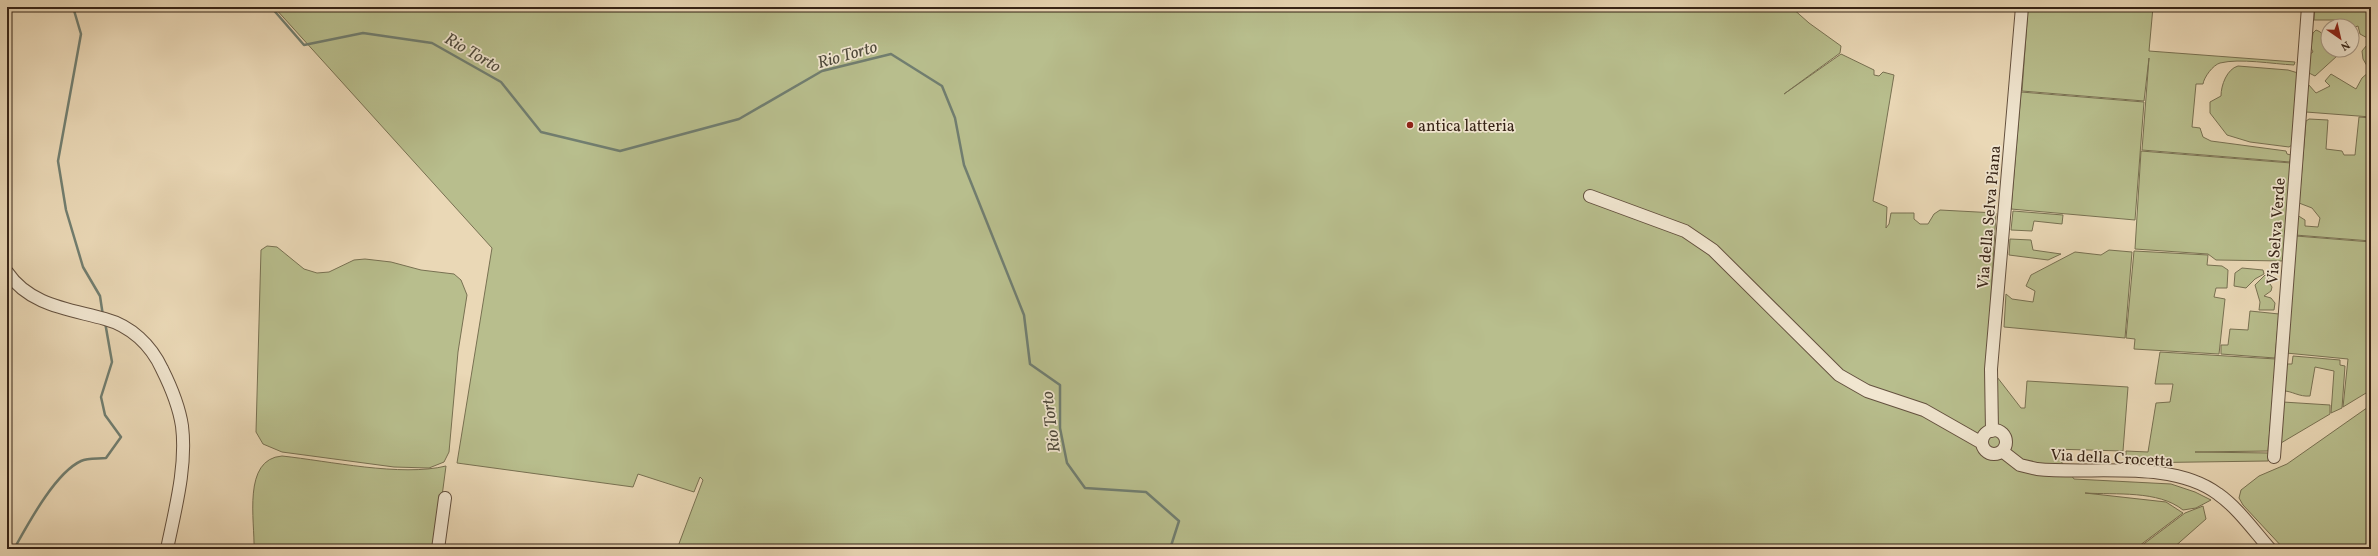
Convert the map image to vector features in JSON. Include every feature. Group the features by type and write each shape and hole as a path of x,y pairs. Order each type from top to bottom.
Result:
{"street":[{"name":"Via della Selva Piana","path":"1992,431 1991,369 2022,7"},
{"name":"Via Selva Verde","path":"2274,457 2308,7"},
{"path":"1590,196 1695,236 1717,253 1839,375 1867,391 1930,412 1982,443 1987,452 1995,454 2002,451 2006,445 2004,437 1999,432 1992,431 1984,435 1982,443"},
{"path":"7,272 17,285 37,299 60,308 112,320 134,333 151,350 172,389 179,414 182,457 167,549"},
{"name":"Via della Crocetta","path":"2002,451 2020,465 2037,469 2158,473 2187,479 2222,496 2270,549"},
{"path":"438,549 445,498"}],"green space":[{"path":"274,7 1791,7 1809,23 1841,46 1840,53 1784,94 1841,54 1874,70 1874,75 1879,76 1883,72 1894,75 1873,201 1887,207 1886,228 1889,224 1891,213 1914,213 1914,219 1920,224 1928,224 1934,214 1940,210 1996,213 1987,364 2021,408 2025,408 2027,381 2128,387 2123,451 2052,449 2074,479 2171,484 2195,492 2211,500 2196,508 2183,510 2162,499 2149,496 2085,493 2166,502 2183,513 2135,549 677,549 703,480 700,477 694,492 638,474 633,487 457,463 492,248"},
{"path":"2028,7 2153,7 2149,51 2295,62 2294,65 2237,61 2217,64 2209,72 2203,84 2196,84 2192,127 2200,128 2203,137 2211,141 2286,151 2287,154 2291,155 2290,162 2142,150 2149,58 2144,101 2022,91"},
{"path":"2315,7 2371,7 2371,40 2360,34 2360,18 2320,18 2320,20 2314,20"},
{"path":"2316,30 2320,32 2320,58 2335,58 2315,76 2309,73 2310,54 2313,52 2311,48 2313,33"},
{"path":"2371,40 2371,117 2306,112 2308,84 2316,93 2330,86 2325,81 2331,74 2356,89 2362,78 2370,71 2363,59 2362,51"},
{"path":"2238,66 2288,70 2298,73 2292,145 2289,147 2250,142 2227,135 2210,113 2210,102 2221,96 2225,78 2231,70"},
{"path":"2021,92 2144,102 2135,220 2011,209"},
{"path":"2359,117 2371,118 2371,241 2295,235 2297,215 2305,220 2305,226 2318,227 2320,218 2312,208 2299,203 2306,121 2309,119 2328,120 2326,149 2342,151 2344,155 2355,155"},
{"path":"2141,151 2291,163 2284,261 2216,260 2208,254 2135,249"},
{"path":"2013,211 2063,215 2062,224 2034,221 2032,231 2011,230"},
{"path":"2296,236 2371,242 2371,390 2343,407 2348,359 2286,353"},
{"path":"2010,239 2031,240 2033,250 2061,254 2048,260 2009,255"},
{"path":"267,246 277,247 304,269 317,273 329,272 354,260 365,259 391,262 421,270 454,274 461,280 467,295 458,352 449,452 444,462 429,468 394,467 282,452 263,444 256,432 261,250"},
{"path":"2109,250 2132,252 2125,338 2004,327 2006,294 2012,299 2033,302 2035,291 2026,286 2031,275 2075,252 2101,255"},
{"path":"2134,251 2208,255 2207,265 2222,266 2228,270 2227,288 2216,288 2214,297 2225,299 2219,354 2134,349 2135,339 2126,338"},
{"path":"2242,268 2263,270 2264,274 2255,279 2246,288 2234,286 2235,273"},
{"path":"2265,275 2269,277 2268,281 2272,287 2271,291 2264,296 2271,298 2275,303 2274,310 2259,310 2260,302 2255,285"},
{"path":"2250,311 2279,314 2275,358 2221,354 2221,345 2228,345 2230,329 2248,330"},
{"path":"2160,352 2276,359 2268,451 2195,452 2269,453 2268,461 2126,463 2126,451 2148,452 2156,403 2170,402 2173,384 2155,384"},
{"path":"2293,356 2340,360 2340,365 2345,366 2342,408 2331,413 2334,371 2315,367 2310,396 2302,396 2284,391 2286,364 2292,364"},
{"path":"2283,402 2330,405 2330,414 2281,443"},
{"path":"2371,405 2371,549 2284,549 2243,505 2239,498 2241,490 2259,476 2287,464"},
{"path":"282,456 387,469 428,469 446,466 435,549 254,549 253,493 256,479 261,468 269,460"},
{"path":"2203,506 2206,519 2172,549 2137,549 2185,513"}],"waterway":[{"path":"73,7 81,34 58,161 66,210 83,267 100,296 103,316"},
{"name":"Rio Torto","path":"271,7 304,45 363,33 432,43 501,82 541,132 620,151 739,119 822,71 891,54 942,86 955,118 964,165 1024,315 1030,364 1060,385 1060,428 1067,463 1085,488 1146,492 1179,521 1170,549"},
{"path":"14,549 43,500 62,476 71,467 81,461 106,458 121,437 105,415 101,397 112,362 105,322"}],"place":[{"name":"antica latteria","path":"1410,125"}]}
